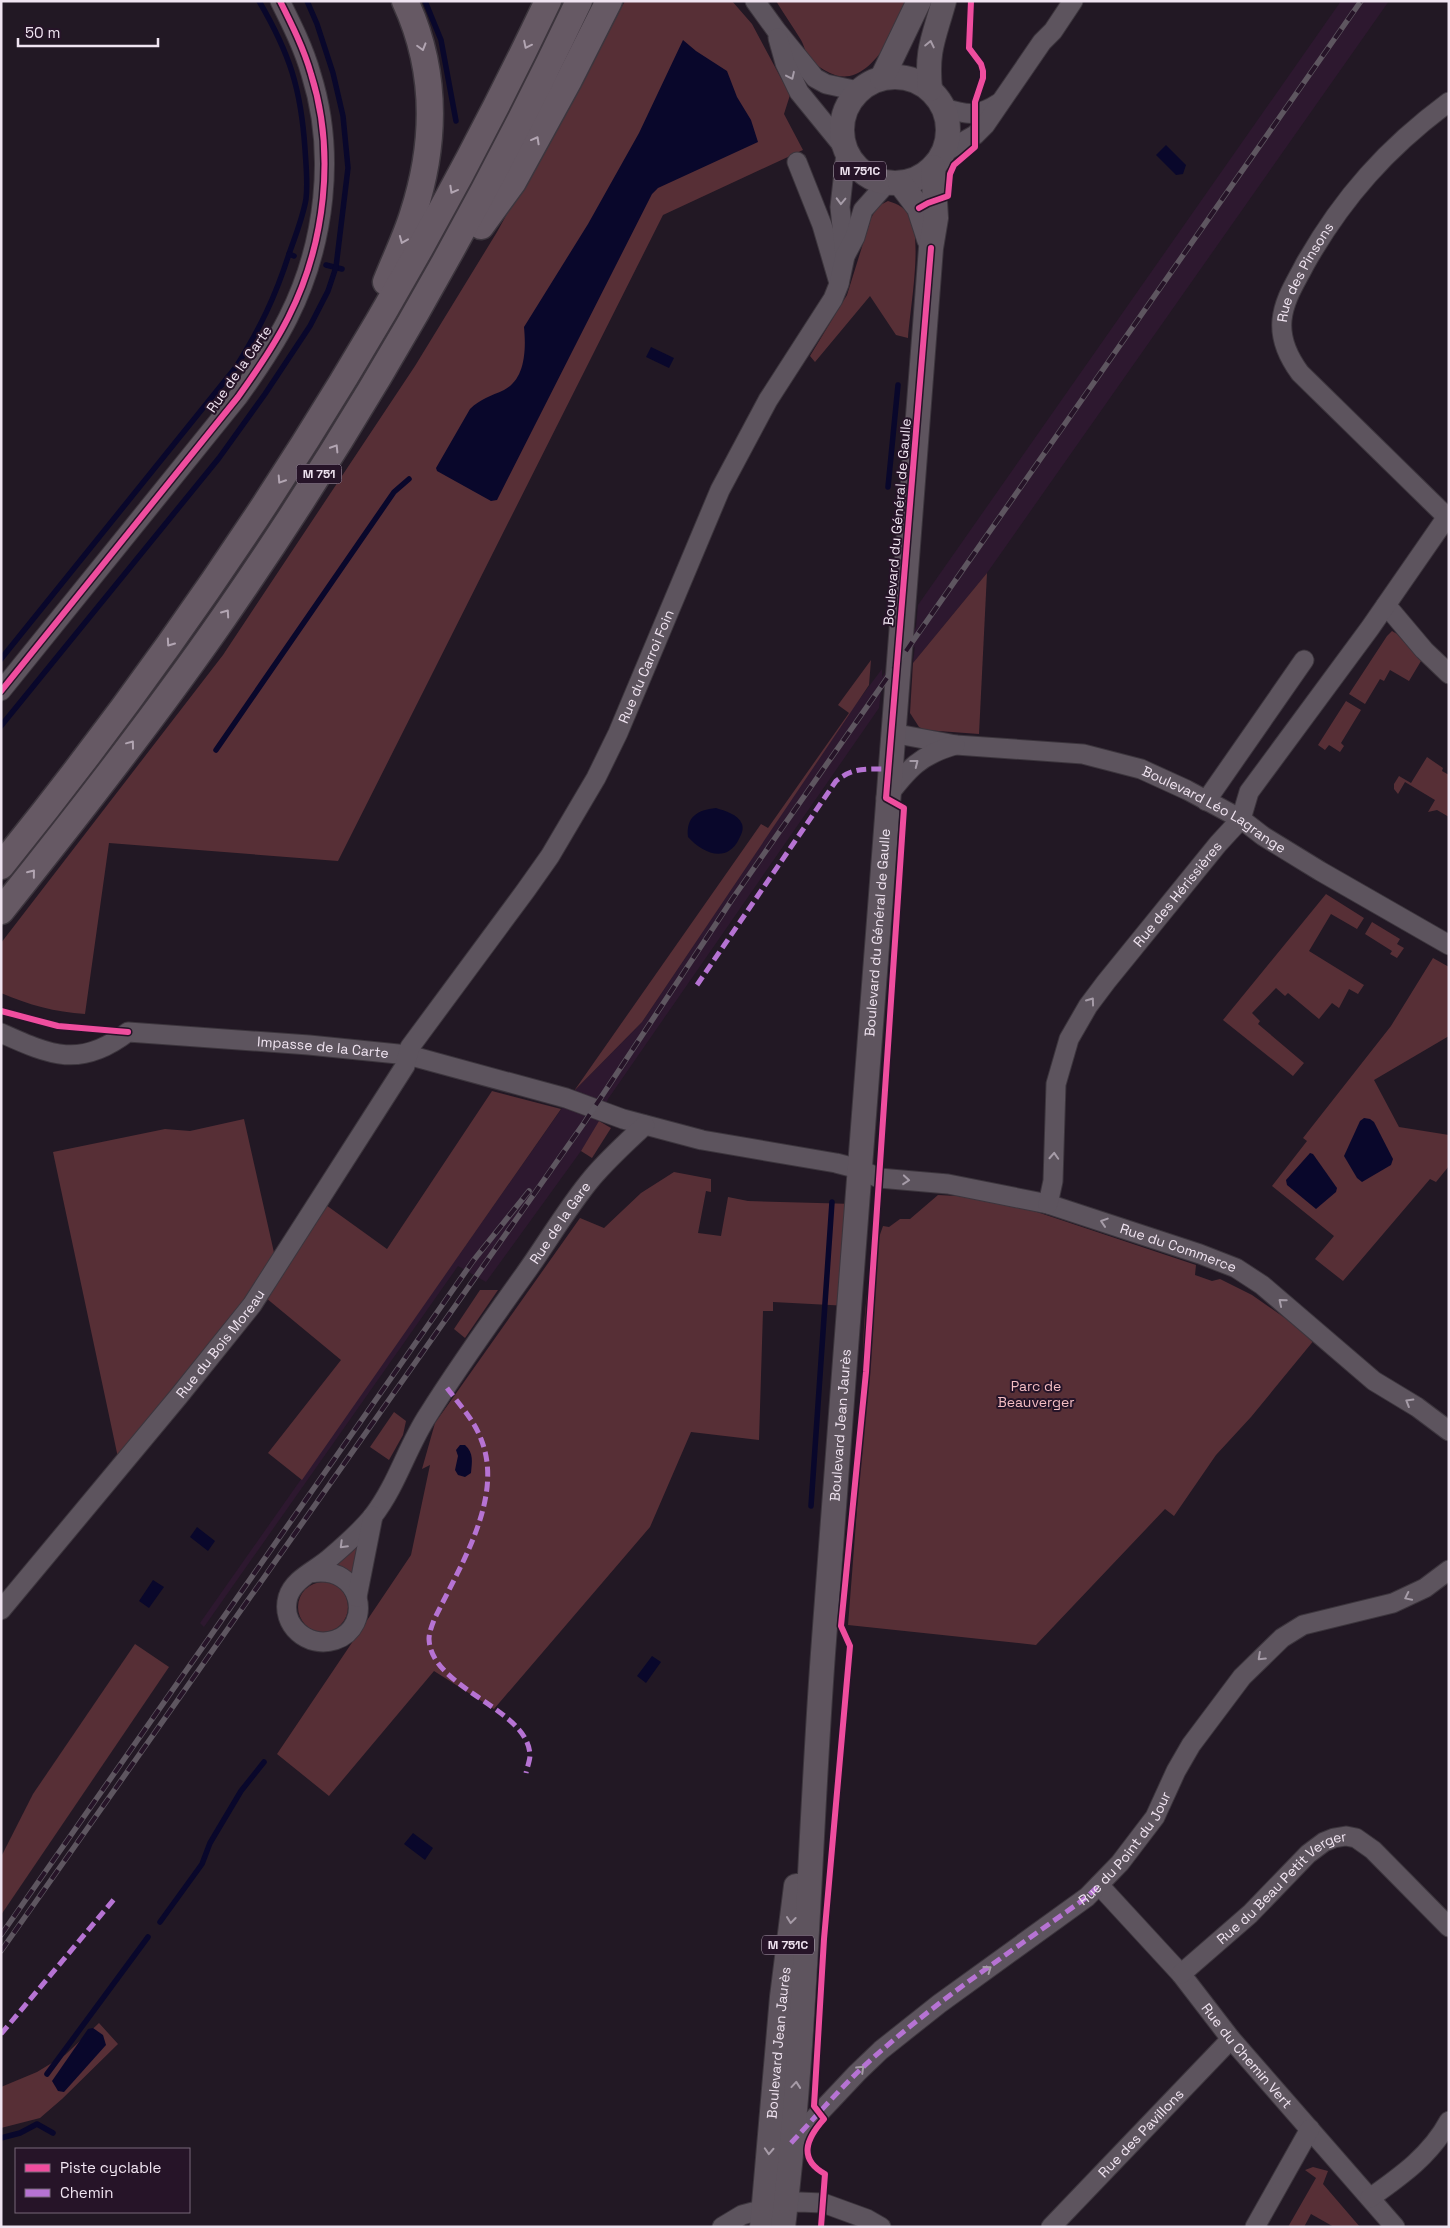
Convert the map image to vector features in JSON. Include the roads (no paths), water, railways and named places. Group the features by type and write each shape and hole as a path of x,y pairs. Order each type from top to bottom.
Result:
{"highway":[{"path":"350,370 413,216 427,162 430,133 429,81 419,36 405,1"},
{"name":"M 751","path":"1,866 113,722 200,601 283,478 350,370 463,171 548,1"},
{"name":"M 751","path":"1,911 96,791 224,617 341,439 414,316 488,184 579,1"},
{"path":"414,316 513,182 569,80 609,1"}],"main road":[{"path":"882,78 920,1"},
{"name":"M 751C","path":"937,99 907,78 882,78 869,83 858,91 848,104 842,120 845,149 858,170 876,181 893,183 918,178 938,160 948,130 928,70 929,48 944,1"},
{"name":"Boulevard du Général de Gaulle","path":"859,1169 886,798 931,248 936,218 938,160"},
{"name":"Boulevard du Général de Gaulle","path":"893,183 920,208 931,248"},
{"name":"Boulevard Jean Jaurès","path":"771,2213 791,2143 804,1989 821,1680 859,1169"},
{"name":"Boulevard Jean Jaurès","path":"783,2227 771,2213 782,1998 821,1680"}],"street":[{"name":"Rue de la Carte","path":"1,691 238,397 272,347 298,296 315,243 322,212 324,155 318,102 312,75 302,47 280,1"},
{"path":"755,1 776,30 816,78 826,84 858,91"},
{"path":"938,160 985,125 1042,42 1054,31 1073,1"},
{"path":"776,30 785,63 799,92 845,149"},
{"path":"937,99 958,112 977,114 986,112 999,104"},
{"name":"Rue des Pinsons","path":"1448,515 1300,373 1287,350 1282,322 1284,308 1290,291 1321,236 1340,208 1373,168 1398,142 1449,102"},
{"name":"Rue du Carroi Foin","path":"845,149 840,207 845,256"},
{"path":"797,162 822,225 839,284"},
{"name":"Rue du Carroi Foin","path":"408,1055 410,1048 545,863 596,778 618,733 720,490 753,427 824,314 839,284 845,256 855,237 863,210 893,183"},
{"name":"Rue des Hérissières","path":"1048,1204 1052,1181 1056,1084 1069,1039 1088,1006 1218,844 1241,820 1249,792 1386,605 1448,515"},
{"path":"1386,605 1424,650 1449,674"},
{"path":"1206,801 1304,660"},
{"name":"Boulevard Léo Lagrange","path":"892,733 956,745 1083,754 1141,769 1187,790 1241,820 1263,836 1320,871 1449,945"},
{"name":"Boulevard Léo Lagrange","path":"886,798 908,769 920,759 934,751 956,745"},
{"name":"Impasse de la Carte","path":"1,1033 44,1052 68,1056 90,1052 116,1041 128,1032 318,1046 408,1055 566,1098 645,1125"},
{"name":"Rue du Bois Moreau","path":"1,1610 179,1396 252,1304 405,1066 408,1055"},
{"path":"645,1125 702,1140 859,1169"},
{"name":"Rue de la Gare","path":"373,1516 357,1597 358,1610 355,1622 348,1632 338,1639 326,1642 314,1641 302,1636 291,1624 287,1607 288,1596 293,1586 330,1558 373,1516 402,1470 428,1415 509,1296 591,1180 614,1153 645,1125"},
{"name":"Rue du Commerce","path":"859,1169 879,1178 948,1184 1048,1204 1200,1254 1236,1268 1262,1285 1374,1381 1417,1406 1449,1430"},
{"name":"Rue du Point du Jour","path":"791,2143 881,2050 938,2004 1087,1897 1099,1885 1127,1856 1147,1830 1183,1757 1196,1738 1242,1676 1282,1638 1303,1625 1393,1603 1425,1588 1449,1570"},
{"path":"311,1573 322,1571 334,1572 348,1582 357,1597"},
{"name":"Rue du Beau Petit Verger","path":"1181,1974 1250,1914 1308,1854 1324,1842 1334,1838 1346,1836 1356,1838 1374,1850 1449,1927"},
{"name":"Rue du Chemin Vert","path":"1099,1885 1181,1974 1231,2038 1395,2227"},
{"name":"Rue des Pavillons","path":"1051,2227 1231,2038"},
{"path":"1370,2198 1420,2160 1434,2145 1449,2121"},
{"path":"1255,2227 1310,2129"},
{"path":"722,2227 742,2215 771,2213 823,2203 867,2219 881,2227"}],"waterway":[{"path":"259,1 279,38 292,72 303,128 307,174 306,199 289,254"},
{"path":"1,726 219,458 265,394 310,326 328,291 336,267 348,168 343,116 333,73 317,24 307,1"},
{"path":"425,1 441,40 456,121"},
{"path":"1,659 236,367 266,312 289,254 294,256"},
{"path":"326,265 342,269"},
{"path":"888,487 898,385"},
{"path":"216,750 394,492 409,479"},
{"path":"811,1506 832,1202"},
{"path":"160,1922 202,1864 210,1843 241,1791 264,1762"},
{"path":"47,2074 148,1937"},
{"path":"1,2138 20,2133 37,2124 53,2133"}],"railway":[{"path":"1,1951 584,1123 733,898 1361,1"},
{"path":"1,1935 473,1261 529,1191"}],"park label":[{"name":"Parc de Beauverger","path":"1036,1394"}]}
